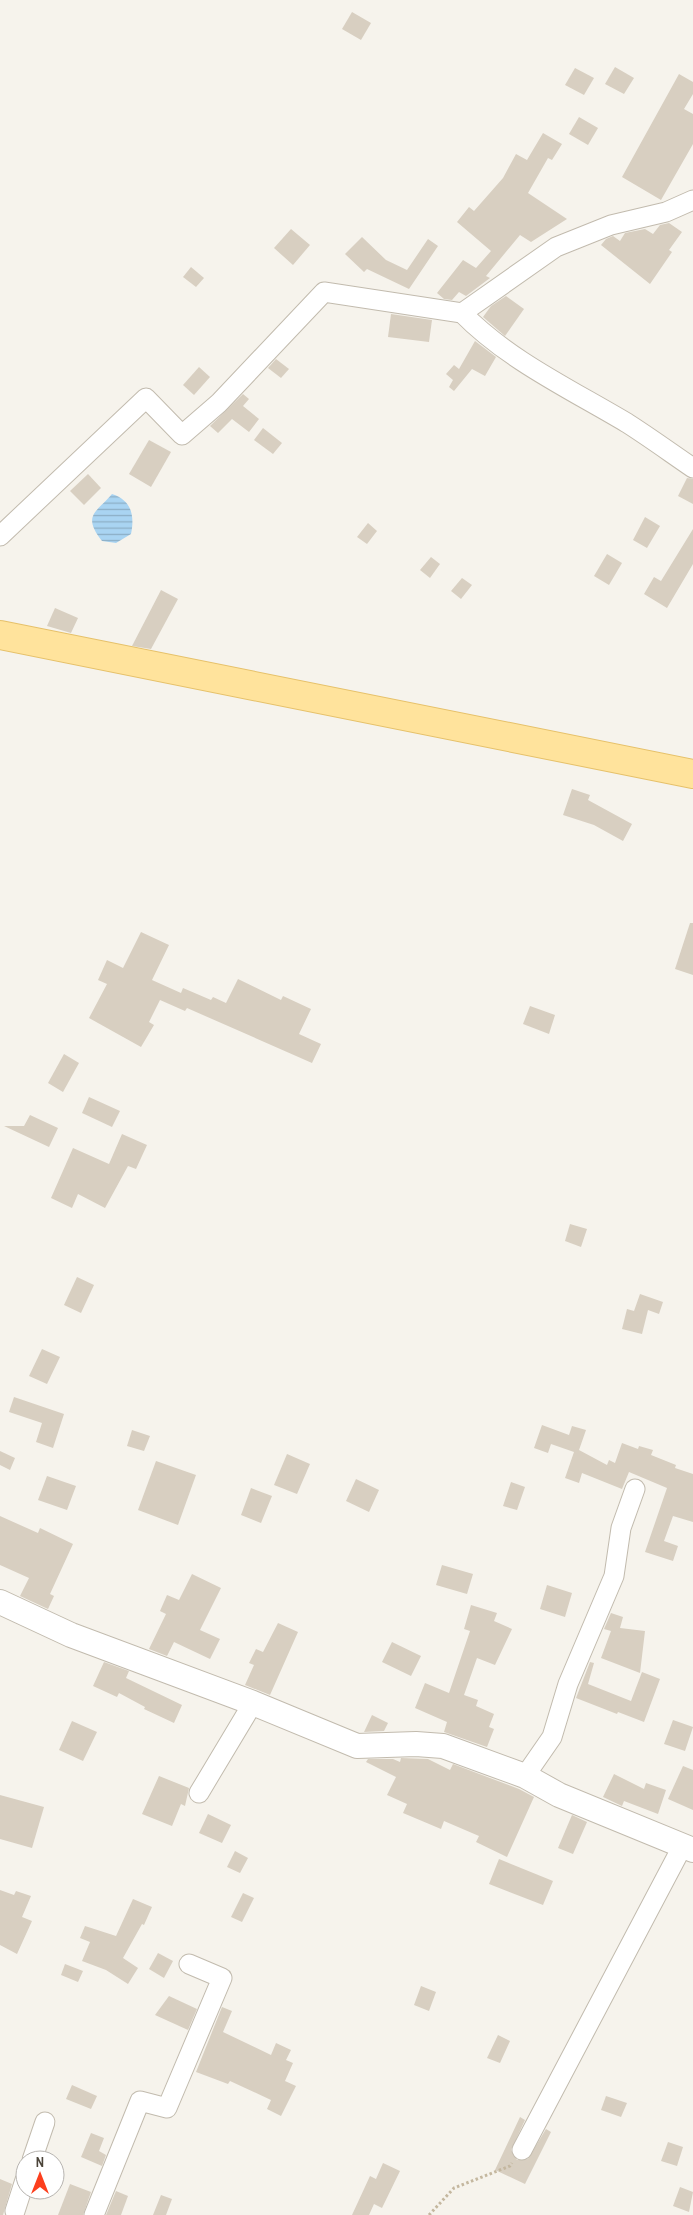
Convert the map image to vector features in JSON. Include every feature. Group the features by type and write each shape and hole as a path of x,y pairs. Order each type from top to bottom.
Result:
{"main road":[{"path":"0,635 693,774"},
{"path":"0,653 693,792"}],"street":[{"path":"462,313 556,247 611,225 666,212 693,200"},
{"path":"0,536 146,398 182,434 219,403 324,292 462,313 480,332 544,375 629,424 693,468"},
{"path":"525,1776 552,1737 568,1684 614,1576 621,1528 635,1489"},
{"path":"0,1602 71,1635 253,1703 356,1746 416,1744 443,1746 525,1776 559,1794 688,1848 522,2150"},
{"path":"199,1793 253,1703"},
{"path":"94,2215 140,2101 167,2108 222,1978 189,1964"},
{"path":"35,2150 45,2122"},
{"path":"9,2210 15,2199"}],"path":[{"path":"429,2215 454,2188 510,2166 522,2150"}],"water":[{"path":"112,494 124,500 132,515 131,534 116,543 102,541 96,532 92,520 97,510"}],"building":[{"path":"352,12 371,23 361,40 342,29"},
{"path":"615,67 634,78 624,94 605,84"},
{"path":"575,68 594,78 584,95 565,85"},
{"path":"679,74 693,82 693,94 684,109 693,114 693,144 661,200 622,177"},
{"path":"579,117 598,128 588,145 569,134"},
{"path":"543,133 562,144 552,160 548,158 528,193 567,219 531,242 520,235 486,276 490,278 466,296 459,292 452,300 444,299 437,293 463,260 476,268 491,251 457,222 469,207 474,211 503,178 516,154 527,160"},
{"path":"669,223 682,232 669,250 672,252 650,284 601,245 606,239 613,236 620,241 625,233 645,229 653,234 660,225"},
{"path":"291,229 310,245 293,265 274,248"},
{"path":"362,237 386,260 407,270 428,239 438,246 409,289 367,269 364,272 345,254"},
{"path":"191,267 204,278 196,287 183,277"},
{"path":"506,296 524,309 505,336 483,317 491,306"},
{"path":"391,314 432,320 429,342 388,337"},
{"path":"475,341 496,357 485,376 472,369 454,391 449,387 453,380 446,374 454,365 459,369"},
{"path":"276,359 289,369 281,378 268,368"},
{"path":"199,367 210,377 194,395 183,385"},
{"path":"243,394 249,399 243,406 259,419 249,432 232,419 218,433 210,426"},
{"path":"263,428 282,443 273,454 254,440"},
{"path":"149,440 171,452 151,487 129,474"},
{"path":"88,474 101,488 84,505 70,491"},
{"path":"687,478 693,479 693,504 678,496"},
{"path":"645,517 660,526 647,548 633,540"},
{"path":"368,523 377,531 367,544 357,537"},
{"path":"693,529 693,564 667,608 644,594 654,577 661,581"},
{"path":"607,554 622,563 609,585 594,576"},
{"path":"431,557 440,564 430,578 420,570"},
{"path":"462,578 472,585 461,599 451,591"},
{"path":"161,590 178,599 151,649 132,646"},
{"path":"55,608 78,618 71,633 47,626"},
{"path":"572,789 590,795 588,800 632,824 623,841 594,825 563,815"},
{"path":"690,923 693,923 693,975 675,969"},
{"path":"141,932 169,945 152,980 181,993 183,988 211,1000 213,997 226,1003 238,979 281,1000 283,996 311,1009 299,1034 321,1044 312,1063 187,1008 185,1011 160,1000 149,1022 154,1025 141,1047 89,1018 107,984 98,980 107,960 123,968"},
{"path":"530,1006 555,1015 549,1034 523,1024"},
{"path":"64,1054 79,1063 63,1092 48,1083"},
{"path":"89,1097 120,1111 112,1127 82,1113"},
{"path":"30,1115 58,1128 49,1147 4,1126 24,1126"},
{"path":"122,1134 147,1145 136,1169 128,1166 105,1208 78,1194 72,1208 51,1198 73,1148 109,1164"},
{"path":"570,1224 587,1229 581,1247 565,1241"},
{"path":"77,1277 94,1285 81,1313 64,1305"},
{"path":"640,1294 663,1302 659,1314 648,1310 642,1334 622,1329 627,1309 634,1311"},
{"path":"42,1349 60,1357 47,1384 29,1376"},
{"path":"14,1397 64,1414 53,1448 36,1442 42,1423 9,1412"},
{"path":"542,1425 569,1435 572,1426 586,1430 579,1450 607,1465 609,1460 615,1463 622,1443 638,1449 639,1446 653,1450 651,1455 676,1465 675,1468 693,1474 693,1522 673,1516 664,1541 678,1546 673,1561 645,1552 667,1488 629,1472 622,1489 582,1473 579,1483 565,1478 574,1452 551,1444 548,1453 534,1448"},
{"path":"132,1430 150,1436 144,1451 127,1446"},
{"path":"0,1451 15,1458 10,1470 0,1465"},
{"path":"287,1454 310,1464 297,1494 274,1485"},
{"path":"156,1461 196,1475 178,1525 138,1510"},
{"path":"47,1476 76,1486 67,1510 38,1500"},
{"path":"356,1479 379,1490 369,1512 346,1501"},
{"path":"511,1482 525,1487 517,1510 503,1506"},
{"path":"251,1488 272,1496 261,1523 241,1515"},
{"path":"0,1516 38,1533 40,1528 73,1544 50,1594 54,1596 48,1609 20,1596 29,1578 0,1565"},
{"path":"442,1565 473,1574 467,1594 436,1585"},
{"path":"192,1574 221,1588 200,1630 220,1639 210,1659 174,1642 167,1656 149,1649 166,1614 160,1611 167,1595 179,1600"},
{"path":"547,1585 572,1593 565,1617 540,1609"},
{"path":"471,1605 497,1613 494,1621 512,1629 495,1665 477,1658 464,1695 478,1700 476,1706 494,1714 489,1727 494,1729 487,1747 444,1732 447,1722 415,1708 425,1683 449,1693 470,1631 464,1629"},
{"path":"611,1613 623,1617 620,1628 645,1631 640,1673 601,1658 611,1631 604,1629"},
{"path":"278,1623 298,1632 270,1695 245,1685 254,1665 249,1663 256,1649 263,1652"},
{"path":"392,1642 421,1656 411,1676 382,1662"},
{"path":"104,1662 129,1671 126,1678 182,1705 174,1723 144,1709 145,1707 119,1693 117,1697 93,1686"},
{"path":"590,1662 594,1663 588,1684 631,1701 642,1672 660,1679 644,1722 576,1698"},
{"path":"372,1715 388,1723 384,1731 364,1732"},
{"path":"673,1720 693,1727 685,1751 664,1744"},
{"path":"72,1721 97,1732 83,1761 59,1750"},
{"path":"401,1758 428,1759 450,1770 453,1764 519,1789 534,1797 507,1857 476,1842 479,1836 444,1821 441,1829 403,1813 407,1804 387,1795 396,1777 366,1762 368,1759 393,1759 400,1762"},
{"path":"683,1766 693,1770 693,1810 668,1799"},
{"path":"614,1774 644,1789 646,1783 666,1790 658,1814 624,1801 622,1806 603,1797"},
{"path":"159,1776 189,1788 185,1806 181,1804 172,1826 142,1814"},
{"path":"0,1795 44,1807 32,1848 0,1839"},
{"path":"208,1814 231,1825 222,1843 199,1833"},
{"path":"572,1815 587,1822 573,1854 558,1848"},
{"path":"235,1851 248,1858 240,1873 227,1867"},
{"path":"499,1859 553,1881 543,1905 489,1884"},
{"path":"0,1890 14,1895 16,1891 31,1896 22,1917 32,1921 17,1954 0,1945"},
{"path":"243,1893 254,1898 242,1922 231,1917"},
{"path":"133,1899 152,1907 144,1925 142,1924 123,1958 138,1968 128,1984 106,1970 82,1961 90,1942 80,1938 85,1926 116,1936"},
{"path":"158,1953 173,1961 164,1978 149,1969"},
{"path":"65,1964 83,1971 78,1982 61,1975"},
{"path":"421,1986 436,1992 429,2011 414,2005"},
{"path":"169,1996 197,2009 188,2030 155,2015"},
{"path":"222,2007 232,2011 223,2032 271,2055 276,2043 291,2050 286,2060 293,2063 285,2081 296,2086 281,2116 267,2109 271,2100 230,2081 228,2084 196,2072"},
{"path":"498,2035 510,2041 500,2063 487,2058"},
{"path":"72,2085 97,2096 91,2109 66,2099"},
{"path":"606,2096 627,2103 621,2117 601,2110"},
{"path":"520,2117 525,2120 511,2150 517,2160 528,2159 546,2129 551,2132 525,2184 495,2170"},
{"path":"91,2133 104,2138 99,2151 106,2155 102,2166 81,2157"},
{"path":"668,2142 683,2147 677,2166 661,2161"},
{"path":"383,2163 400,2171 382,2208 374,2204 369,2215 352,2215 370,2176 376,2179"},
{"path":"0,2179 12,2184 3,2215 0,2215"},
{"path":"70,2184 91,2192 83,2215 58,2215"},
{"path":"680,2187 693,2192 689,2212 673,2206"},
{"path":"116,2191 128,2196 121,2215 106,2215"},
{"path":"161,2195 172,2199 166,2215 153,2215"}]}
